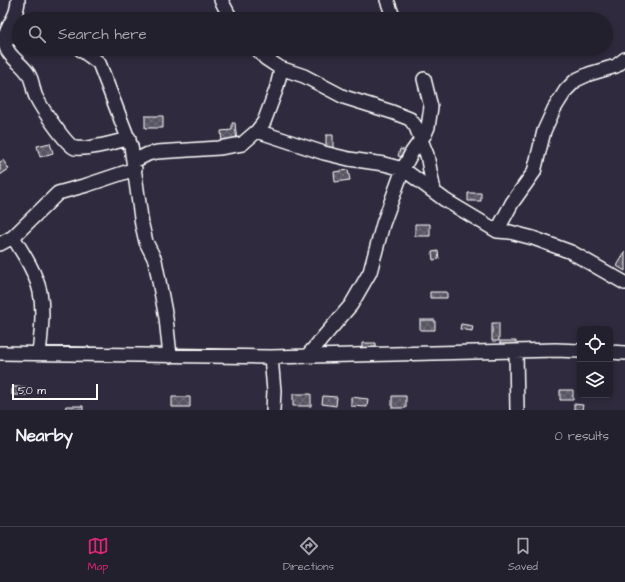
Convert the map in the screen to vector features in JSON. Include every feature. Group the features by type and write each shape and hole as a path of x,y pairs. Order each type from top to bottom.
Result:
{"street":[{"path":"16,12 18,0"},
{"path":"221,0 227,12"},
{"path":"387,0 391,12"},
{"path":"12,20 5,35 6,48 12,56"},
{"path":"5,35 12,37"},
{"path":"12,56 28,72 31,77 36,96 41,105 69,144 75,148 84,148 117,142 129,138"},
{"path":"90,56 99,63 129,138 135,165 142,225 146,242 155,260 166,318 170,356"},
{"path":"263,56 280,68 304,76 344,97 406,117 416,126 430,164 434,191"},
{"path":"498,231 512,204 534,172 544,131 554,109 566,90 576,80 589,74 616,66 625,59"},
{"path":"0,244 13,237 53,197 135,165 148,154 157,152 219,148 242,144 257,131 264,122 276,90 280,68"},
{"path":"308,355 351,305 363,285 374,260 383,224 403,168 428,127 431,108 424,78"},
{"path":"257,131 332,155 403,168 459,208 498,231 533,238 571,252 625,283"},
{"path":"13,237 36,279 41,294 42,322 39,354"},
{"path":"0,353 271,357 556,350 577,351"},
{"path":"516,351 517,410"},
{"path":"613,352 625,353"},
{"path":"271,357 274,391 273,410"}],"building":[{"path":"145,116 163,116 163,128 145,128"},
{"path":"232,123 235,123 237,142 222,144 221,131 232,130"},
{"path":"326,135 333,135 333,148 326,148"},
{"path":"50,143 53,153 40,157 37,146"},
{"path":"400,149 410,152 408,158 398,156"},
{"path":"3,160 9,169 0,175 0,162"},
{"path":"348,170 350,180 335,182 334,172"},
{"path":"468,193 481,193 481,201 468,201"},
{"path":"415,224 430,224 430,236 415,236"},
{"path":"438,251 439,259 433,260 432,252"},
{"path":"625,252 625,271 617,266"},
{"path":"430,292 447,292 447,298 430,298"},
{"path":"420,320 435,320 435,330 420,330"},
{"path":"492,323 499,323 499,341 492,341"},
{"path":"461,324 473,326 472,331 460,329"},
{"path":"500,341 516,341 516,351 500,351"},
{"path":"362,343 376,343 376,351 362,351"},
{"path":"12,387 27,387 27,395 12,395"},
{"path":"560,390 573,390 573,400 560,400"},
{"path":"293,394 311,394 311,406 293,406"},
{"path":"323,396 337,397 336,406 322,404"},
{"path":"392,396 406,396 406,408 392,408"},
{"path":"172,397 190,397 190,407 172,407"},
{"path":"351,397 368,399 367,407 351,406"},
{"path":"574,404 583,405 582,410 574,410"},
{"path":"66,406 83,406 83,410 65,410"}]}
